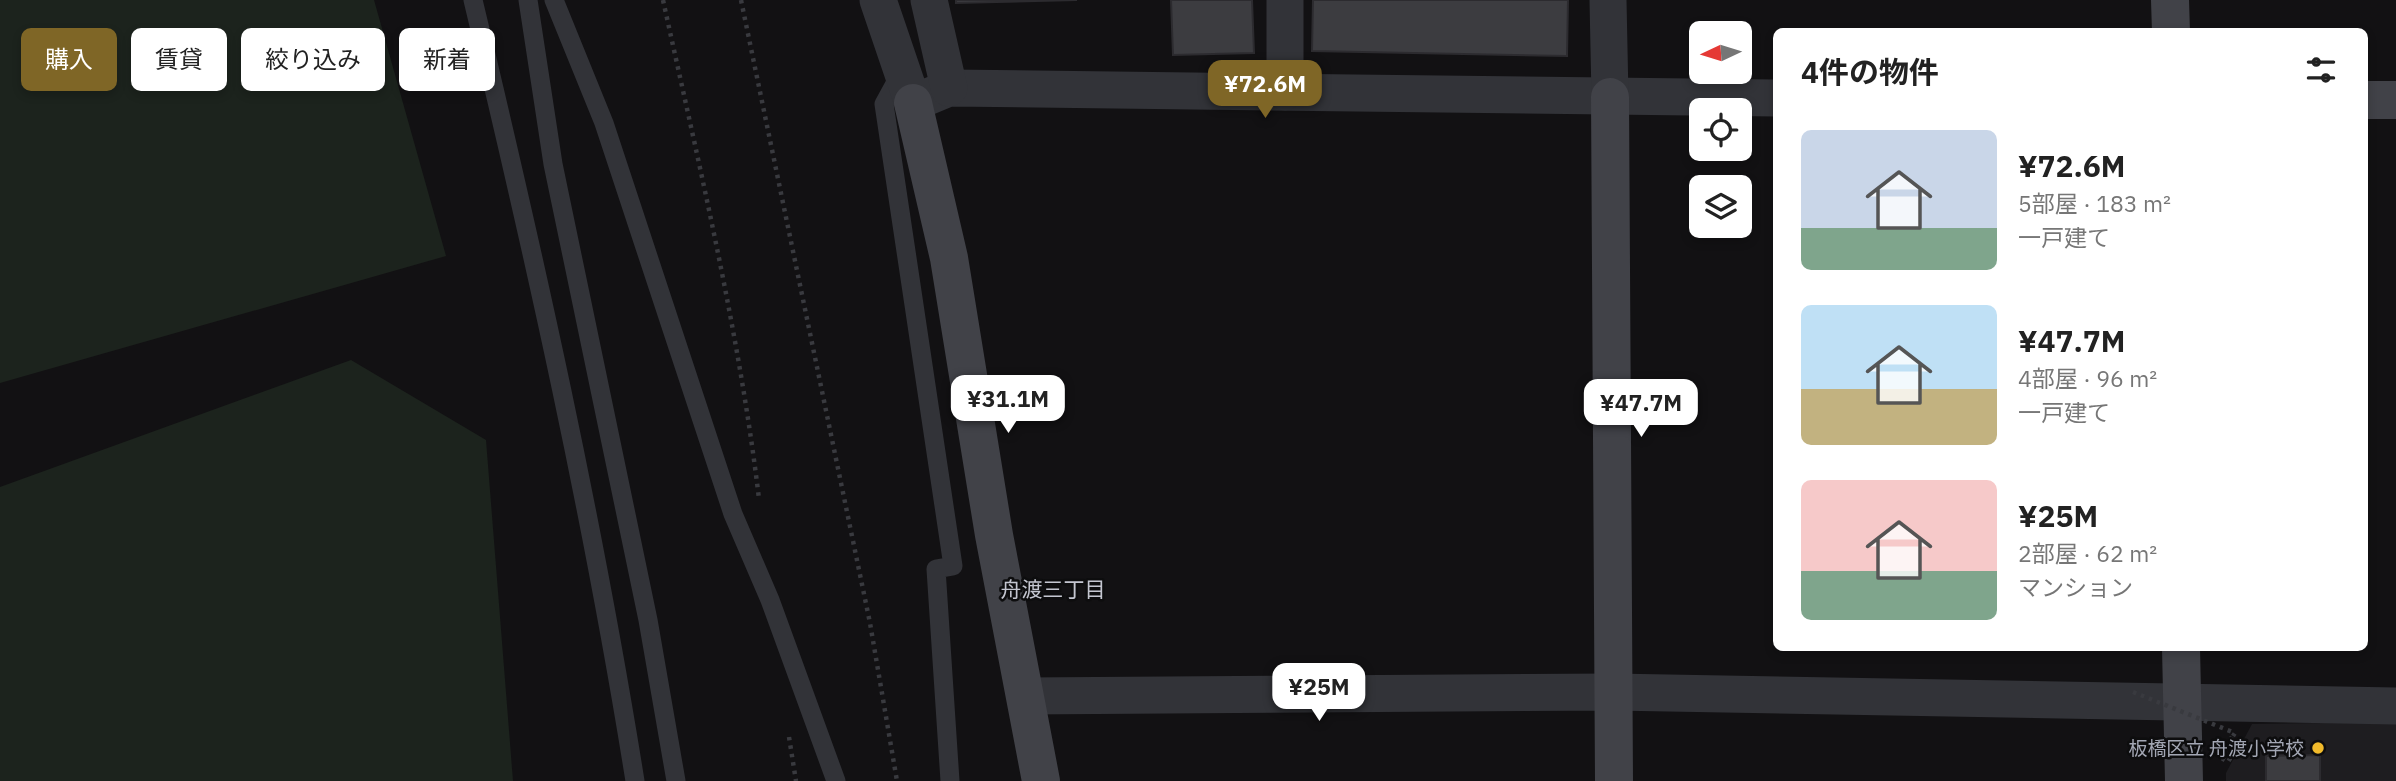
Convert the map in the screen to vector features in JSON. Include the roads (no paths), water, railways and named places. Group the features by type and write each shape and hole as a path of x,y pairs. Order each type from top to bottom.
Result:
{"street":[{"path":"878,0 908,86 949,258 1041,781"},
{"path":"929,0 949,88"},
{"path":"1285,0 1285,92"},
{"path":"1608,0 1614,781"},
{"path":"2170,0 2171,28"},
{"path":"908,86 1773,98"},
{"path":"2368,100 2396,100"},
{"path":"2181,651 2185,781"},
{"path":"1025,696 1613,692 2396,706"}],"lane":[{"path":"472,0 542,294 611,629 635,781"},
{"path":"528,0 553,164 627,515 677,781"},
{"path":"554,0 604,123 733,514 775,613 836,781"},
{"path":"908,86 884,104 953,566 936,569 950,781"}],"place":[{"name":"板橋区立 舟渡小学校","path":"2318,748"}],"district":[{"name":"舟渡三丁目","path":"1053,589"}]}
